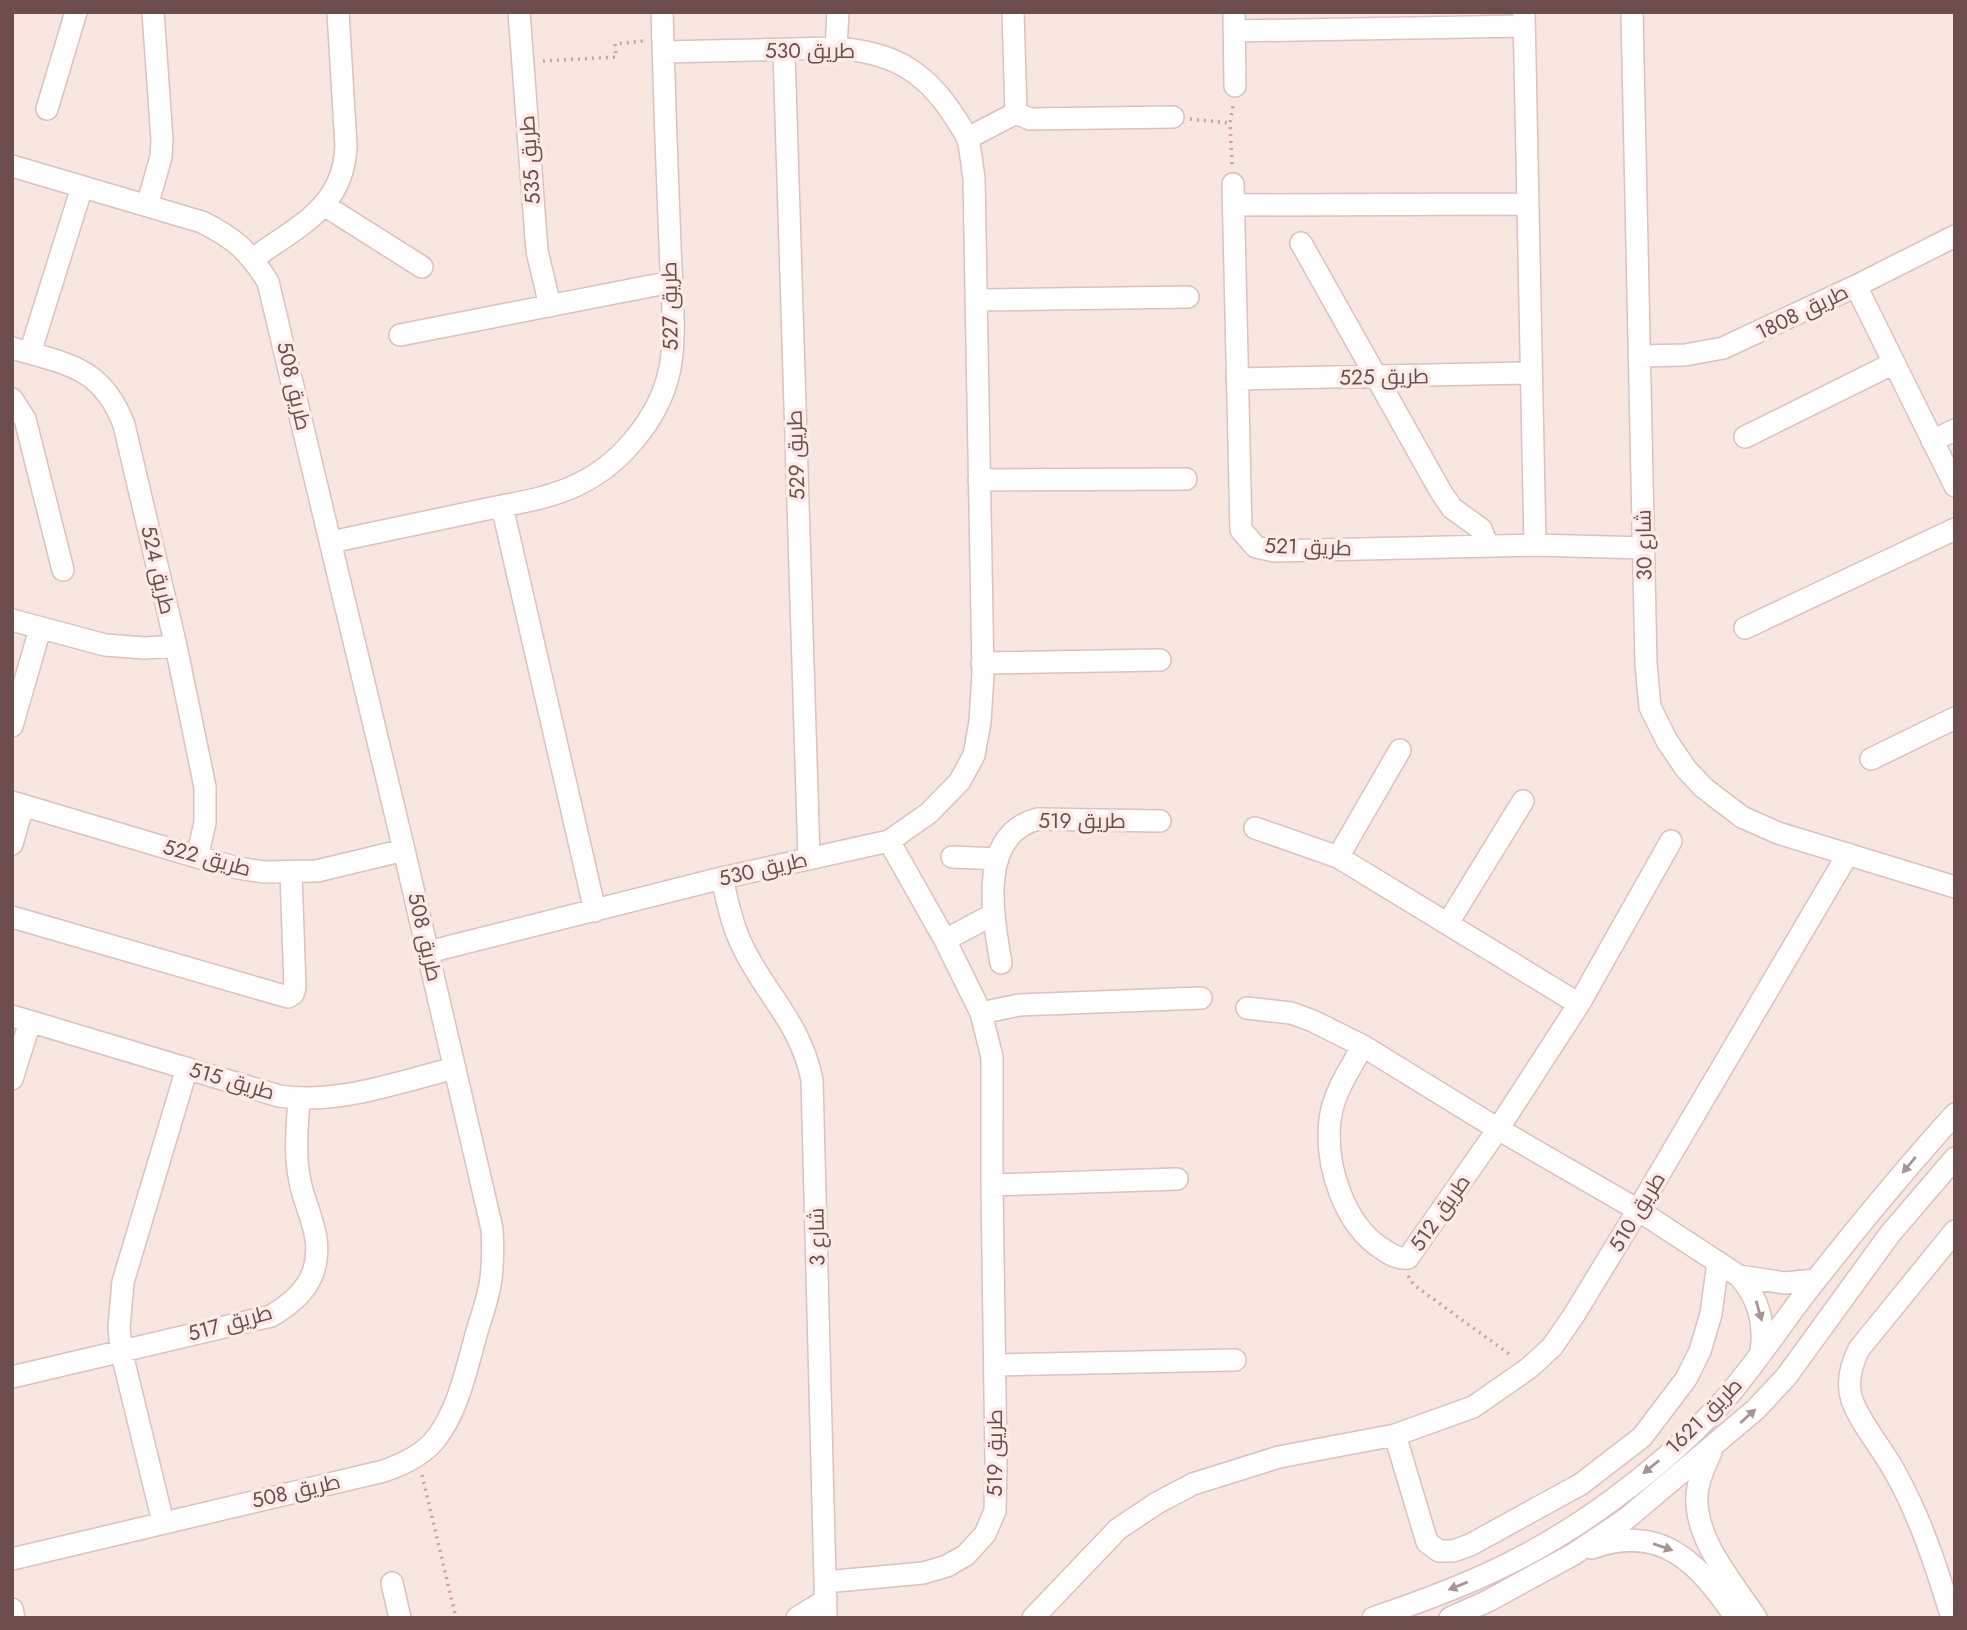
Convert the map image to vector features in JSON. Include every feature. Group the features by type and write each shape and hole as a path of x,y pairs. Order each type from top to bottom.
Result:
{"street":[{"path":"47,109 76,12"},
{"path":"147,206 161,157 162,141 153,12"},
{"path":"254,258 324,205 341,180 345,163 338,12"},
{"name":"طريق 535","path":"519,12 537,251 550,306"},
{"name":"طريق 527","path":"331,542 502,506 578,485 605,468 648,421 662,393 671,362 662,12"},
{"path":"836,48 838,12"},
{"path":"1013,12 1016,113"},
{"name":"شارع 30","path":"1632,12 1647,687 1650,706 1667,741 1686,769 1704,788 1742,817 1778,833 1955,887"},
{"path":"1236,86 1234,22 1524,19 1535,545"},
{"name":"طريق 530","path":"428,952 722,878 889,841 929,813 960,780 974,755 980,722 982,663 974,178 968,138 930,84 888,57 864,50 836,48 663,52"},
{"name":"طريق 529","path":"784,51 809,859"},
{"path":"1016,113 1030,119 1173,117"},
{"path":"968,138 1016,113"},
{"name":"طريق 508","path":"12,166 202,222 230,236 254,258 268,282 455,1068 492,1229 493,1255 491,1281 463,1379 447,1423 434,1441 417,1456 384,1471 12,1559"},
{"path":"21,351 82,187"},
{"path":"1234,195 1528,204"},
{"name":"طريق 521","path":"1234,195 1241,530 1256,547 1274,551 1535,545 1644,548"},
{"path":"324,205 422,267"},
{"name":"طريق 1808","path":"1639,356 1685,355 1723,348 1955,236"},
{"path":"1301,243 1446,500 1481,529 1488,546"},
{"path":"400,335 671,282"},
{"path":"1856,286 1955,486"},
{"path":"976,300 1188,297"},
{"name":"طريق 524","path":"21,351 86,372 103,386 116,404 124,425 176,646 205,787 205,823 197,857"},
{"path":"1745,437 1894,363"},
{"name":"طريق 525","path":"1237,379 1531,373"},
{"path":"12,399 25,419 62,570"},
{"path":"1932,441 1955,430"},
{"path":"979,480 1186,479"},
{"path":"502,506 595,911"},
{"path":"1745,628 1955,529"},
{"path":"12,620 105,645 124,648 176,646"},
{"path":"12,726 40,629"},
{"path":"982,663 1160,660"},
{"path":"1871,759 1955,718"},
{"path":"1338,857 1400,750"},
{"path":"1448,923 1523,801"},
{"path":"12,844 18,804"},
{"name":"طريق 522","path":"18,804 238,869 291,873 343,866 404,850"},
{"name":"طريق 519","path":"1001,963 992,915 998,859 1011,832 1028,821 1038,819 1160,821"},
{"path":"1255,828 1338,857 1579,1004"},
{"name":"طريق 519","path":"825,1600 947,1566 967,1555 985,1534 995,1511 993,1072 989,1042 981,1013 889,841"},
{"name":"طريق 512","path":"1363,1046 1334,1100 1329,1129 1331,1158 1340,1193 1357,1223 1373,1243 1399,1259 1408,1258 1498,1129 1579,1004 1671,841"},
{"name":"طريق 510","path":"1033,1618 1118,1529 1157,1503 1193,1484 1279,1457 1395,1435 1473,1406 1529,1368 1552,1347 1638,1210 1848,854"},
{"path":"952,857 998,859"},
{"path":"12,917 288,997 293,994 295,988 291,873"},
{"name":"شارع 3","path":"722,878 740,942 793,1026 808,1061 812,1080 825,1600"},
{"path":"944,940 992,915"},
{"path":"981,1013 1019,1005 1200,999"},
{"path":"1247,1009 1291,1013 1363,1046 1498,1129 1638,1210 1739,1276 1757,1303 1763,1335 1761,1352"},
{"path":"12,1079 21,1019"},
{"name":"طريق 515","path":"21,1019 279,1096 299,1099 326,1098 455,1068"},
{"path":"163,1522 121,1350 119,1327 123,1282 187,1068"},
{"name":"طريق 517","path":"12,1377 271,1316 293,1304 308,1285 316,1262 316,1237 297,1163 299,1099"},
{"name":"طريق 1621","path":"1373,1618 1488,1574 1572,1528 1691,1434 1743,1378 1815,1280 1913,1160 1955,1114"},
{"name":"طريق 1621","path":"1450,1618 1574,1555 1626,1519 1755,1410 1786,1377 1890,1234 1955,1158"},
{"path":"992,1185 1177,1179"},
{"path":"1952,1618 1925,1536 1897,1475 1853,1401 1849,1383 1851,1365 1859,1349 1955,1231"},
{"path":"1395,1435 1427,1542 1438,1551 1454,1551 1496,1531 1581,1484 1642,1437 1686,1379 1700,1351 1711,1314 1718,1262"},
{"path":"1739,1276 1785,1283 1815,1280"},
{"path":"995,1365 1235,1360"},
{"path":"1714,1446 1700,1476 1697,1496 1701,1522 1734,1605"},
{"path":"1574,1555 1601,1544 1621,1541 1661,1545 1679,1553 1697,1567 1734,1605 1756,1618"},
{"path":"392,1583 400,1618"},
{"path":"797,1618 825,1600"},
{"path":"12,1609 14,1618"}],"path":[{"path":"522,63 616,57 615,44 642,41"},
{"path":"1234,195 1230,123 1236,86"},
{"path":"1173,117 1230,123"},
{"path":"1399,1259 1414,1285 1529,1368"},
{"path":"417,1456 456,1618"}]}
